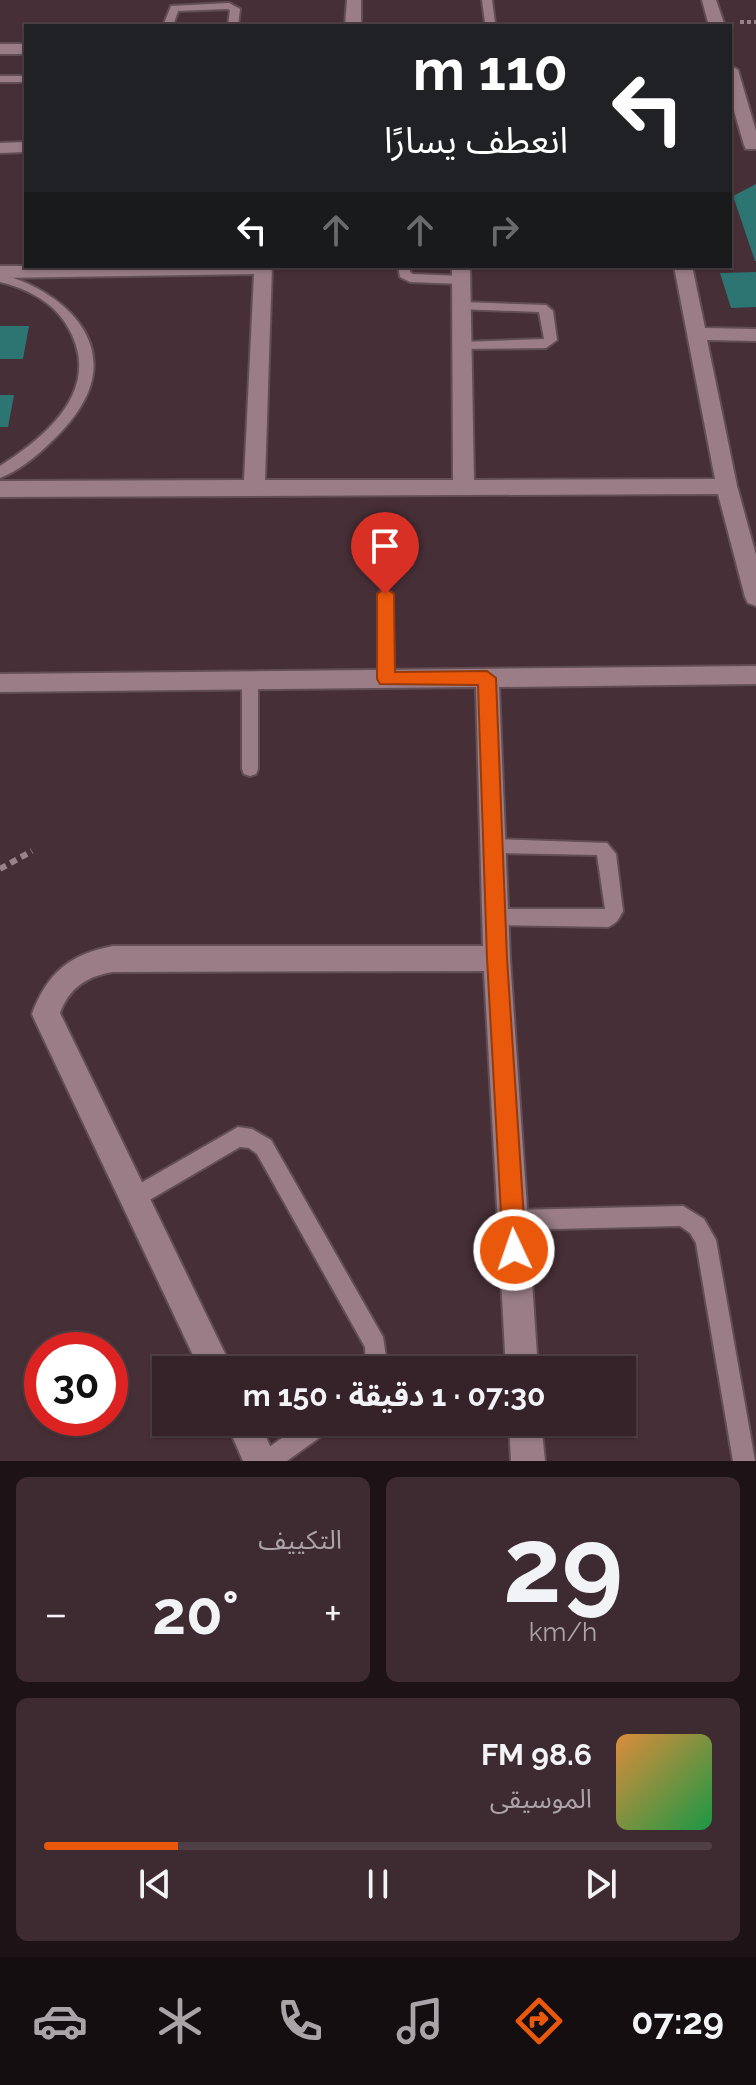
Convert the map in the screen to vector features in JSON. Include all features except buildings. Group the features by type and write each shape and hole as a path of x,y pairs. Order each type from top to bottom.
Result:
{"street":[{"path":"353,24 354,0"},
{"path":"709,0 716,24"},
{"path":"0,49 24,49"},
{"path":"732,76 754,145 732,145"},
{"path":"0,148 24,147"},
{"path":"0,275 38,268 126,268"},
{"path":"254,488 263,268"},
{"path":"683,268 727,486 756,597"},
{"path":"461,273 464,487"},
{"path":"697,334 756,335"},
{"path":"0,489 727,486"},
{"path":"0,683 756,675"},
{"path":"487,678 497,958 521,1356"},
{"path":"210,1356 46,1014 51,996 62,980 95,961 113,959 497,958"},
{"path":"248,1436 260,1461"},
{"path":"526,1436 528,1461"}],"lane":[{"path":"487,0 489,24"},
{"path":"169,24 174,8 229,6 235,9 233,24"},
{"path":"0,79 24,79"},
{"path":"404,268 404,274 410,278 461,273"},
{"path":"0,275 37,291 60,307 77,328 86,352 86,378 76,405 57,431 29,456 0,473"},
{"path":"462,306 542,308 547,311 551,340 546,344 462,346"},
{"path":"385,594 386,679"},
{"path":"250,680 250,769"},
{"path":"493,846 601,848 607,854 614,911 608,919 495,917"},
{"path":"134,1198 238,1137 252,1139 264,1147 375,1345 376,1356"},
{"path":"513,1220 683,1216 697,1226 706,1240 744,1461"},
{"path":"269,1461 303,1436"}],"path":[{"path":"0,869 32,851"}],"route":[{"path":"385,594 386,679 487,678 497,958 514,1250"}]}
